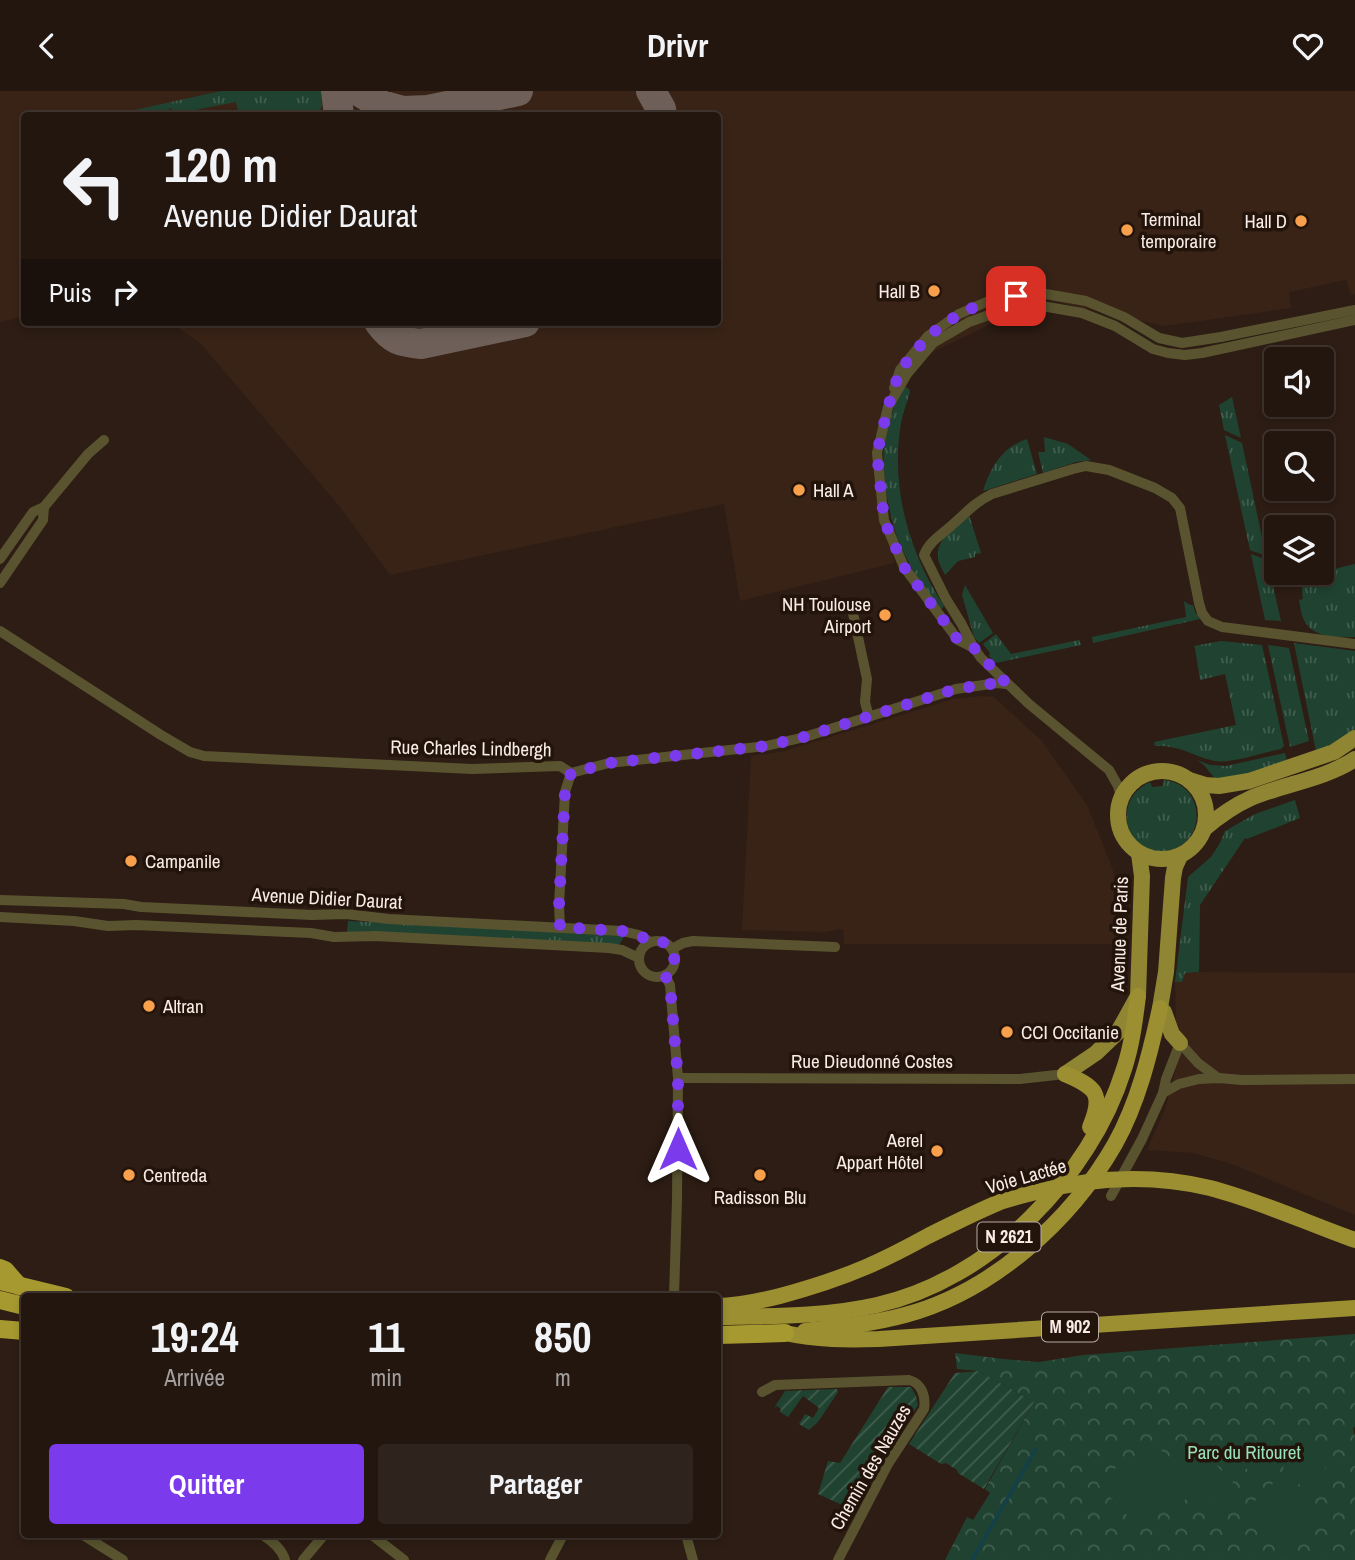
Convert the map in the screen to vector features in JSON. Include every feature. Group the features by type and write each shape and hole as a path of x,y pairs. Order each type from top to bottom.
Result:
{"highway":[{"name":"Avenue de Paris","path":"721,1317 804,1315 879,1305 921,1291 963,1269 1001,1243 1041,1207 1080,1160 1092,1140 1124,1070 1138,996"},
{"name":"N 2621","path":"785,1333 866,1324 906,1315 947,1300 981,1282 1038,1240 1076,1200 1116,1142 1144,1073 1160,1008"},
{"path":"1065,1074 1087,1083 1096,1097 1093,1119 1067,1177"},
{"name":"Voie Lactée","path":"721,1306 768,1299 831,1281 868,1267 1002,1201 1074,1183 1112,1179 1173,1181 1211,1189 1244,1198 1355,1240"},
{"path":"0,1268 19,1286"},
{"path":"0,1281 49,1293"},
{"path":"0,1300 21,1305"},
{"name":"M 902","path":"785,1333 808,1338 879,1339 1355,1308"},
{"path":"0,1329 21,1331"},
{"path":"721,1335 785,1333"}],"main road":[{"path":"1189,780 1219,786 1249,781 1334,752 1355,738"},
{"path":"1204,829 1251,798 1338,768 1355,759"},
{"path":"1169,771 1189,780 1197,787 1205,807 1204,829 1195,845 1181,856 1163,860 1139,854 1126,842 1119,827 1117,810 1121,796 1129,785 1147,773 1169,771"},
{"name":"Avenue de Paris","path":"1138,996 1142,876 1139,854"},
{"name":"N 2621","path":"1160,1008 1166,972 1173,878 1181,856"},
{"path":"1065,1074 1096,1053 1118,1032 1138,996"},
{"path":"1160,1008 1172,1034 1180,1044"}],"street":[{"path":"974,648 958,640 904,567 884,520 877,453 888,407 900,370 928,336 959,314 993,299 1040,293 1086,301 1124,317 1159,338 1182,342 1221,337 1355,310"},
{"path":"888,407 907,374 933,343 970,322 1008,310 1042,306 1082,313 1115,326 1153,349 1185,355 1355,320"},
{"path":"0,559 33,512 44,507 88,454 104,440"},
{"path":"1121,796 1109,769 1007,684 974,648 924,555 926,549 981,499 1086,466 1109,470 1155,488 1172,498 1180,508 1199,603 1208,621 1240,630 1355,644"},
{"path":"0,583 43,520 44,507"},
{"path":"851,604 867,679 866,702 869,717"},
{"name":"Rue Charles Lindbergh","path":"0,631 160,735 190,752 205,756 472,769 560,766 571,773 609,763 766,746 804,737 956,689 1007,684"},
{"path":"560,927 565,792 571,773"},
{"name":"Avenue Didier Daurat","path":"0,900 117,903 141,907 312,915 346,914 389,919 622,931 639,935 650,942"},
{"name":"Avenue Didier Daurat","path":"0,917 75,921 108,926 136,925 311,933 334,937 375,936 609,948 622,950 639,958"},
{"path":"660,941 672,949 674,963 665,975 655,977 645,973 639,964 642,949 650,942 660,941"},
{"path":"672,949 693,941 835,947"},
{"path":"665,975 670,985 678,1078 674,1293"},
{"path":"1111,1196 1163,1093 1180,1044 1198,1063 1219,1078"},
{"name":"Rue Dieudonné Costes","path":"678,1078 1020,1079 1065,1074"},
{"path":"1163,1093 1179,1084 1199,1079 1355,1079"},
{"name":"Chemin des Nauzes","path":"762,1392 775,1385 816,1383 909,1380 920,1385 926,1401 924,1409 888,1464 838,1560"},
{"path":"88,1538 123,1560"},
{"path":"268,1538 285,1560"},
{"path":"303,1560 321,1538"},
{"path":"376,1538 404,1560"},
{"path":"550,1560 561,1538"},
{"path":"687,1538 694,1560"}],"shaded area":[{"path":"0,91 1355,91 1355,294 1351,295 1346,280 1289,292 1291,308 1165,326 1042,299 906,365 875,437 894,563 740,601 724,504 390,575 340,507 201,344 176,326 721,326 721,112 21,112 21,317 0,322"},
{"path":"994,697 1042,741 1087,805 1112,867 1126,923 1127,941 1119,944 844,944 843,929 824,932 742,930 751,756 785,751 953,699"},
{"path":"1185,973 1355,973 1355,1215 1229,1163 1193,1153 1147,1150 1165,1109 1184,1039 1176,1021 1175,982 1182,982"}],"green space":[{"path":"221,91 321,91 322,106 319,112 238,112 236,102 185,112 174,112 171,108 165,112 126,112"},
{"path":"904,386 910,392 901,423 898,447 901,495 912,542 944,606 939,611 902,549 893,526 885,486 887,429"},
{"path":"1232,397 1241,438 1224,430 1219,405"},
{"path":"1225,435 1242,443 1264,555 1250,550"},
{"path":"1044,437 1068,444 1091,460 1043,473 1038,452 1045,452"},
{"path":"1027,439 1037,474 983,491 998,459 1011,447"},
{"path":"969,515 981,553 958,561 945,575 938,559 941,542"},
{"path":"1251,554 1264,559 1264,585 1273,585 1281,621 1265,620"},
{"path":"1355,564 1355,637 1333,637 1318,633 1307,625 1303,618 1299,600 1303,599 1304,585 1334,585 1334,570"},
{"path":"965,585 993,633 979,643 974,637 962,595"},
{"path":"1184,601 1193,605 1200,619 1093,643 1092,637 1186,617"},
{"path":"996,634 1011,654 1079,640 1081,645 996,663 983,644"},
{"path":"1221,641 1262,645 1284,746 1238,759 1215,761 1172,747 1155,746 1154,742 1236,725 1225,674 1200,680 1194,646"},
{"path":"1294,643 1355,651 1355,729 1339,741 1316,751"},
{"path":"1268,645 1289,648 1309,741 1290,747"},
{"path":"1285,753 1287,761 1251,774 1216,780 1197,760 1210,765 1226,766"},
{"path":"1164,780 1178,784 1188,792 1197,814 1195,827 1190,838 1180,846 1167,851 1153,851 1133,837 1127,814 1137,791 1150,782 1152,787 1163,786"},
{"path":"1295,800 1300,818 1245,838 1200,905 1199,972 1185,973 1182,982 1175,982 1188,877 1211,857 1225,831 1255,814"},
{"path":"348,921 626,934 618,946 347,932"},
{"name":"Parc du Ritouret","path":"1355,1334 1355,1560 945,1560 967,1517 973,1520 990,1493 985,1489 1034,1402 979,1371 957,1369 955,1353 1039,1362 1083,1355"},
{"path":"979,1371 1034,1402 984,1489 946,1463 941,1464 909,1444 955,1373"},
{"path":"888,1387 911,1387 918,1405 877,1469 874,1469 853,1510 818,1494 828,1461 840,1463"},
{"path":"837,1389 838,1392 818,1422 809,1430 799,1424 805,1414 813,1418 819,1408 803,1396 788,1417 780,1412 781,1409 777,1406 774,1408 785,1391"},
{"path":"1267,1441 1279,1453 1254,1477 1242,1464"},
{"path":"1156,1445 1177,1467 1198,1446 1240,1490 1218,1511 1197,1489 1174,1510 1133,1466"},
{"path":"1306,1446 1329,1472 1307,1493 1283,1467"},
{"path":"1121,1463 1162,1508 1140,1529 1098,1484"},
{"path":"1285,1472 1326,1515 1284,1555 1243,1512"}],"waterway":[{"path":"972,1560 1036,1449"}],"taxiway":[{"path":"336,91 339,112"},
{"path":"359,91 381,105 403,111 428,110 518,91"},
{"path":"651,91 662,112"},
{"path":"382,326 397,339 421,344 506,326"}],"place":[{"name":"Hall D","path":"1301,221"},
{"name":"Terminal temporaire","path":"1127,230"},
{"name":"Hall B","path":"934,291"},
{"name":"Hall A","path":"799,490"},
{"name":"NH Toulouse Airport","path":"885,615"},
{"name":"Campanile","path":"131,861"},
{"name":"Altran","path":"149,1006"},
{"name":"CCI Occitanie","path":"1007,1032"},
{"name":"Aerel Appart Hôtel","path":"937,1151"},
{"name":"Centreda","path":"129,1175"},
{"name":"Radisson Blu","path":"760,1175"}],"route":[{"path":"678,1149 678,1078 670,985 665,975 674,963 672,949 660,941 650,942 634,933 560,927 565,792 568,779 571,773 581,769 609,763 766,746 804,737 956,689 1007,684 974,648 958,640 904,567 884,520 877,453 900,370 928,336 959,314 993,299 1016,296"}]}
